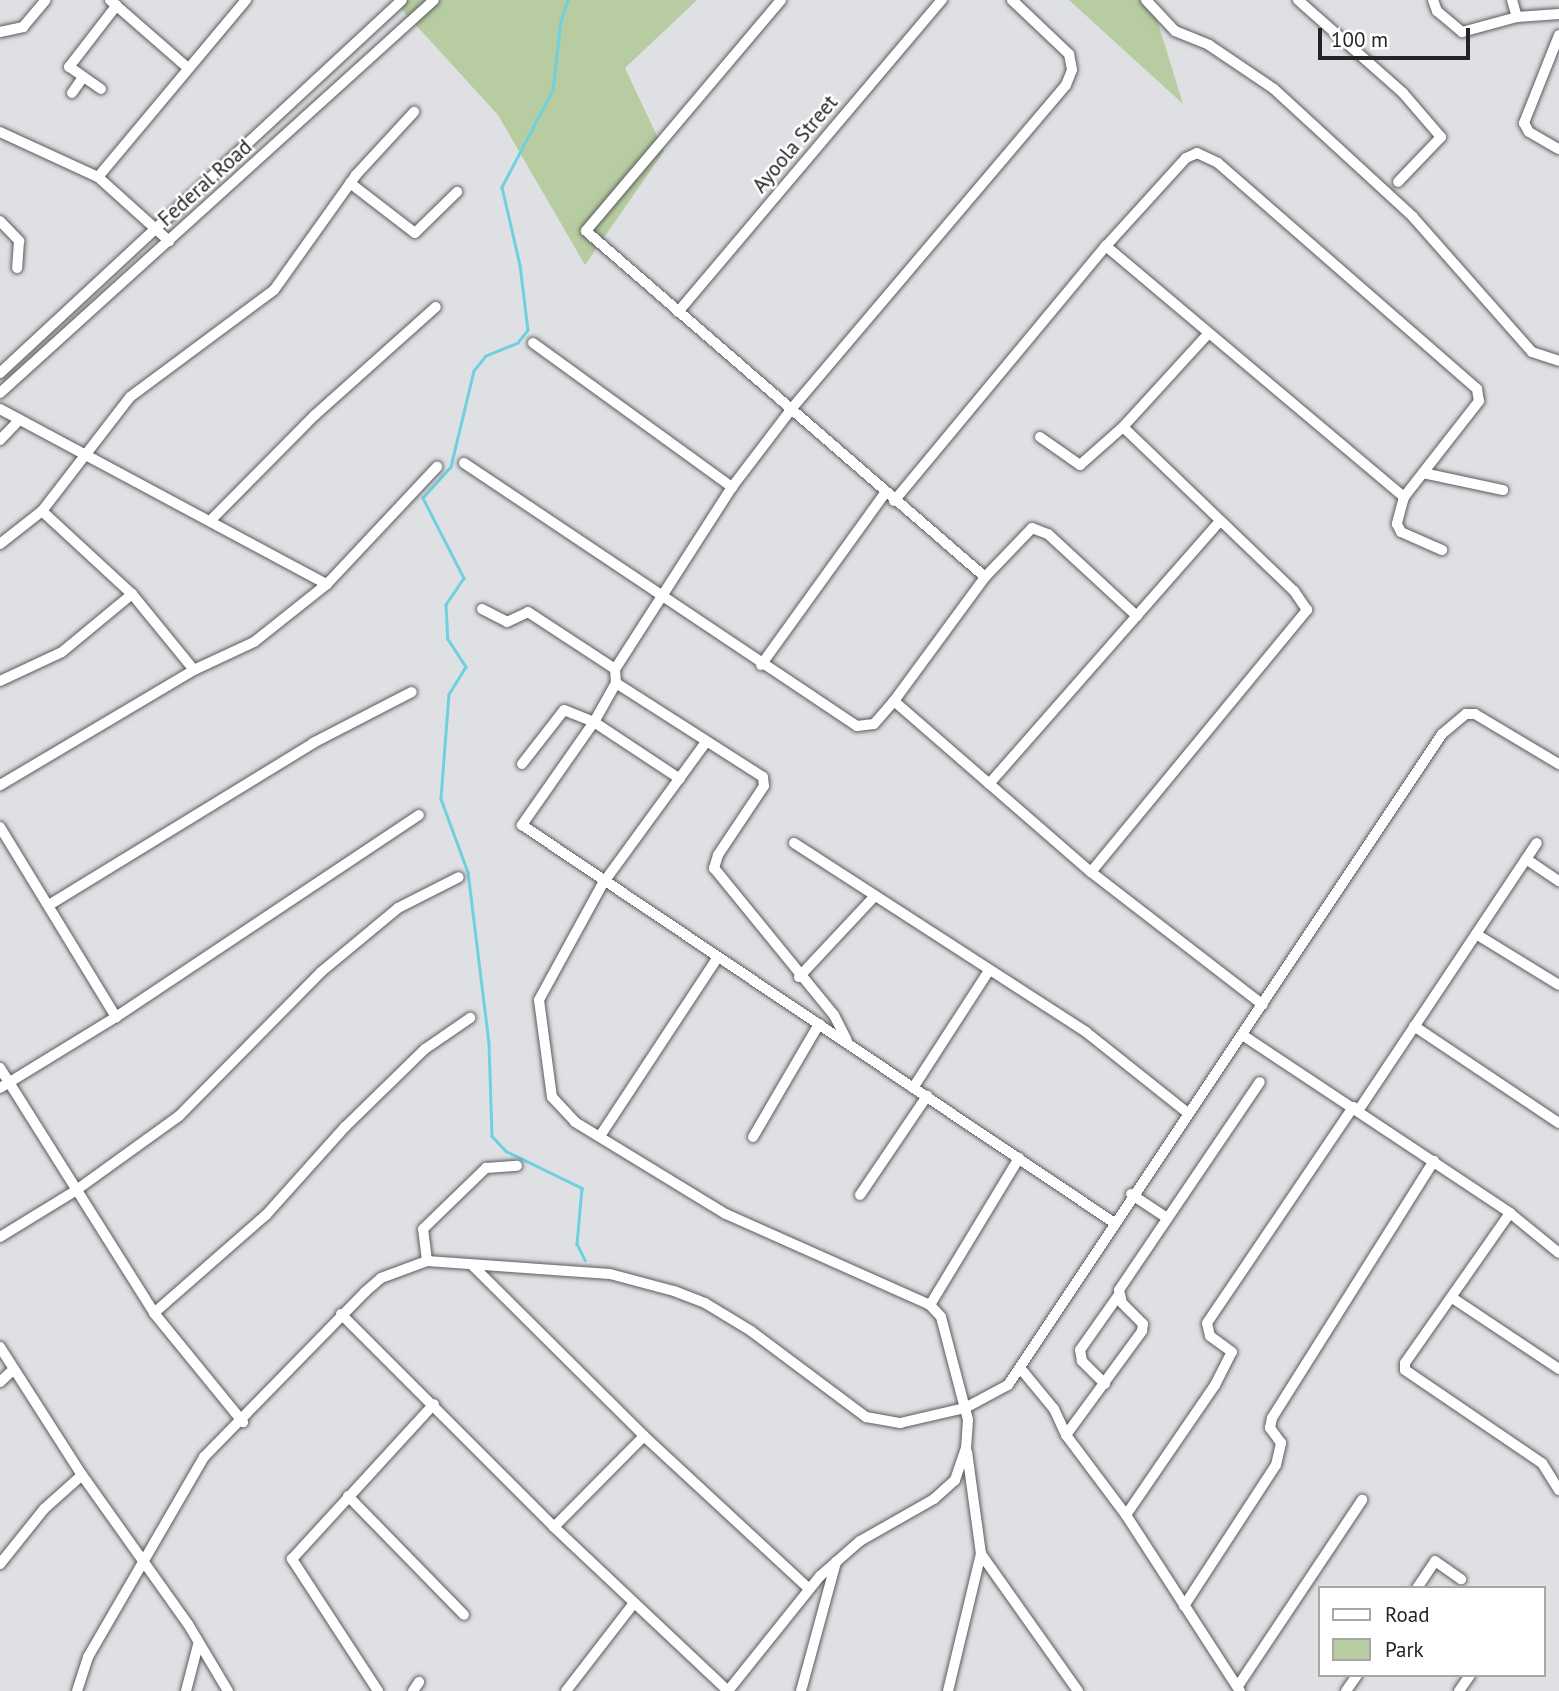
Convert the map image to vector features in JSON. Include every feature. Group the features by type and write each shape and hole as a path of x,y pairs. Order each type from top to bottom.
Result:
{"street":[{"path":"0,32 22,29 46,0"},
{"path":"98,177 246,0"},
{"path":"385,0 393,8"},
{"name":"Federal Road","path":"0,373 402,0"},
{"name":"Federal Road","path":"0,393 434,0"},
{"path":"781,0 586,231 894,502 985,577"},
{"name":"Ayoola Street","path":"678,312 942,0"},
{"path":"1012,0 1069,54 1072,70 1066,85 790,411 732,488 659,597 615,669 616,682 594,722 522,825 603,883 819,1024 848,1040 1113,1222"},
{"path":"1146,0 1175,31 1209,45 1274,89 1413,217 1532,352 1559,361"},
{"path":"1298,0 1403,93 1441,137 1398,181"},
{"path":"1433,0 1437,11 1462,32 1517,17 1559,14"},
{"path":"1512,0 1517,17"},
{"path":"101,89 69,67 113,3 188,68"},
{"path":"1559,35 1524,122 1529,132 1559,149"},
{"path":"72,93 83,77"},
{"path":"0,544 42,511 130,397 274,290 382,142 414,112"},
{"path":"0,132 98,177 169,241"},
{"path":"894,502 1106,246 1186,158 1208,155 1477,389 1479,401 1404,497 1397,524 1401,532 1442,550"},
{"path":"350,183 415,233 457,192"},
{"path":"0,221 19,241 17,268"},
{"path":"1106,246 1208,335 1404,497"},
{"path":"211,520 315,415 436,307"},
{"path":"1040,437 1080,465 1123,427 1208,335"},
{"path":"533,343 732,488"},
{"path":"0,409 327,584"},
{"path":"0,440 19,420"},
{"path":"1091,872 1307,610 1294,591 1219,522 1123,427"},
{"path":"464,463 659,597 857,726 874,724 894,701 985,577 1026,531 1037,528 1137,616"},
{"path":"0,785 194,670 254,642 327,584 437,467"},
{"path":"1423,473 1503,490"},
{"path":"761,665 885,494"},
{"path":"42,511 132,594 194,670"},
{"path":"989,784 1219,522"},
{"path":"0,681 62,652 132,594"},
{"path":"482,609 507,622 527,612 615,669"},
{"path":"616,682 765,781 718,855 714,869 799,977 834,1016 848,1040"},
{"path":"49,905 313,743 412,692"},
{"path":"894,701 1091,872 1262,1005"},
{"path":"522,764 564,710 594,722 680,779"},
{"path":"77,1691 88,1657 204,1457 243,1422 341,1314 381,1278 426,1261 610,1274 705,1303 751,1331 866,1418 900,1423 965,1408 1008,1385 1021,1369 1131,1194 1244,1036 1442,734 1466,714 1482,717 1559,764"},
{"path":"706,742 603,883 539,1000 552,1097 575,1122 741,1222 930,1305 941,1317 965,1408 966,1448 981,1554 948,1691"},
{"path":"4,1085 116,1017 419,815"},
{"path":"0,827 116,1017"},
{"path":"794,843 873,898 1086,1032 1188,1113"},
{"path":"1126,1515 1215,1385 1232,1352 1210,1335 1207,1323 1414,1026 1537,843"},
{"path":"1526,859 1559,881"},
{"path":"0,1237 75,1191 179,1116 321,972 398,908 459,877"},
{"path":"799,977 873,898"},
{"path":"1476,934 1559,985"},
{"path":"600,1136 718,957"},
{"path":"913,1087 988,972"},
{"path":"154,1313 266,1214 345,1127 425,1049 470,1018"},
{"path":"753,1137 819,1024"},
{"path":"1414,1026 1559,1123"},
{"path":"1244,1036 1510,1213 1559,1253"},
{"path":"0,1068 4,1085 154,1313 243,1422"},
{"path":"1105,1384 1082,1361 1080,1350 1260,1082"},
{"path":"860,1195 927,1096"},
{"path":"930,1305 1018,1158"},
{"path":"1184,1606 1276,1465 1281,1443 1270,1428 1272,1418 1434,1161"},
{"path":"426,1261 423,1228 486,1168 517,1166"},
{"path":"1131,1194 1167,1218"},
{"path":"1510,1213 1454,1299 1405,1363 1405,1370 1542,1463 1559,1490"},
{"path":"473,1266 644,1436 807,1588"},
{"path":"1066,1434 1142,1331 1143,1324 1118,1296"},
{"path":"1454,1299 1559,1369"},
{"path":"341,1314 434,1404 554,1527 728,1691 807,1588 884,1526 934,1499 955,1480 966,1448"},
{"path":"0,1347 82,1475 188,1624 198,1645 228,1691"},
{"path":"1021,1369 1054,1409 1066,1434 1126,1515 1239,1689 1362,1500"},
{"path":"0,1382 13,1370"},
{"path":"378,1691 292,1559 434,1404"},
{"path":"554,1527 644,1436"},
{"path":"0,1564 44,1509 82,1475"},
{"path":"348,1496 464,1615"},
{"path":"981,1554 1078,1691"},
{"path":"1418,1586 1435,1561 1461,1579"},
{"path":"801,1691 836,1562"},
{"path":"566,1691 634,1603"},
{"path":"186,1691 198,1645"}],"green space":[{"path":"393,0 697,0 625,68 664,151 585,265 498,115"},
{"path":"1069,0 1151,0 1183,104"}],"waterway":[{"path":"568,0 561,21 553,90 502,187 520,265 528,330 518,343 486,356 474,371 451,467 423,498 464,578 446,605 448,639 466,667 449,694 441,799 468,872 489,1044 492,1136 506,1151 582,1188 577,1244 585,1260"}]}
